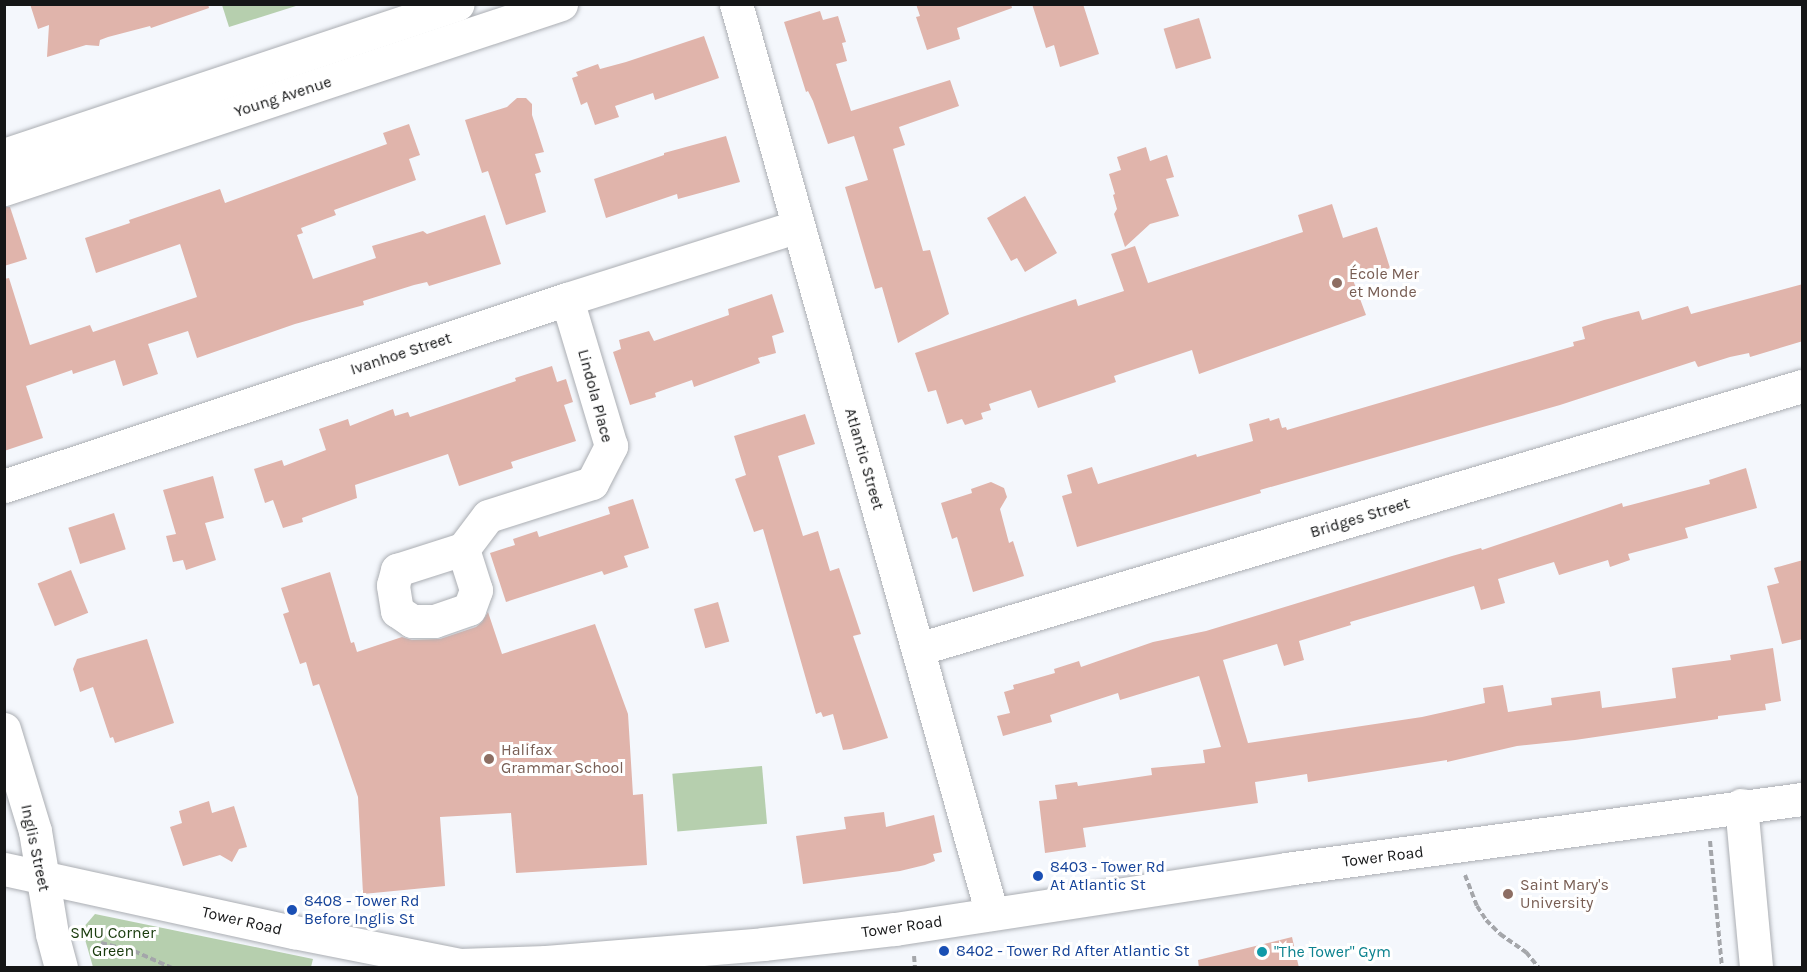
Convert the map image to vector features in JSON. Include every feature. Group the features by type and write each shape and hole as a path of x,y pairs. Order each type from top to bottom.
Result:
{"street":[{"name":"Young Avenue","path":"4,155 458,4"},
{"name":"Young Avenue","path":"4,189 561,4"},
{"name":"Atlantic Street","path":"736,4 992,914"},
{"name":"Ivanhoe Street","path":"4,486 567,299 798,226"},
{"name":"Lindola Place","path":"463,549 488,516 592,483 611,446 567,299"},
{"name":"Bridges Street","path":"918,649 1803,386"},
{"name":"Inglis Street","path":"4,729 35,831 61,968"},
{"name":"Tower Road","path":"4,869 294,932 460,965 546,962 763,944 992,914 1802,799"},
{"path":"1742,806 1756,968"}],"path":[{"path":"1709,837 1722,968"},
{"path":"1464,871 1477,906 1486,920 1500,934 1526,952 1539,968"},
{"path":"101,943 134,951 172,968"},
{"path":"914,953 915,968"}],"green space":[{"path":"222,4 299,5 229,27"},
{"path":"762,766 767,824 677,832 672,774"},
{"name":"SMU Corner Green","path":"95,914 313,959 311,967 93,967 82,929"}],"building":[{"path":"30,4 208,4 209,8 151,28 150,26 108,37 100,40 99,46 86,45 47,57 49,25 38,29"},
{"path":"916,4 1011,4 1012,8 957,28 960,39 927,50 916,17 920,16"},
{"path":"1032,4 1083,4 1099,54 1060,67 1054,45 1046,48"},
{"path":"820,11 823,20 838,16 846,42 842,43 847,61 836,64 851,111 950,80 959,106 899,127 905,145 893,149 923,251 930,250 949,314 898,343 882,287 875,289 845,187 868,180 854,136 828,144 813,101 808,91 806,92 784,22"},
{"path":"1199,18 1211,58 1176,69 1164,29"},
{"path":"704,36 719,78 655,100 653,93 615,106 619,117 595,125 587,102 581,105 572,78 578,76 576,72 598,64 600,69 626,62"},
{"path":"517,98 526,98 532,104 532,115 544,152 535,154 541,172 535,174 546,212 506,225 488,171 482,173 465,120 507,107"},
{"path":"409,124 420,155 409,159 416,180 334,210 336,215 301,228 303,233 297,235 313,279 376,258 372,246 423,231 427,234 485,215 501,264 429,286 427,282 414,285 363,301 364,305 295,324 197,358 188,331 148,344 158,374 123,386 115,360 73,374 72,370 26,386 43,438 4,451 4,279 9,278 30,345 90,325 93,332 197,297 180,244 96,273 85,238 130,223 129,220 220,189 225,203 387,144 383,133"},
{"path":"726,136 740,182 678,199 677,194 606,218 594,179 664,155 664,153"},
{"path":"1146,147 1150,161 1167,155 1174,177 1166,179 1179,216 1150,224 1125,247 1114,214 1117,209 1109,174 1121,170 1117,157"},
{"path":"1025,196 1057,253 1025,272 1017,258 1011,261 987,218"},
{"name":"École Mer et Monde","path":"1332,204 1343,238 1377,227 1390,268 1353,280 1366,315 1199,374 1192,350 1114,376 1116,382 1038,408 1031,390 989,404 991,410 981,413 983,419 965,425 962,419 947,424 936,390 928,392 915,353 1076,299 1078,306 1124,291 1111,254 1135,246 1148,283 1303,232 1298,215"},
{"path":"4,207 10,207 27,259 4,266"},
{"path":"1803,284 1803,341 1750,357 1749,353 1698,367 1695,361 1560,405 1260,490 1261,493 1077,547 1062,496 1072,493 1067,475 1092,467 1098,484 1196,454 1197,457 1253,441 1249,424 1269,418 1270,421 1279,418 1282,428 1286,427 1287,430 1574,346 1573,342 1585,339 1582,327 1604,320 1639,311 1642,320 1688,306 1691,314"},
{"path":"772,294 784,332 772,336 776,353 758,358 760,363 694,387 692,380 655,393 656,397 630,405 613,352 621,349 619,340 649,331 654,341 729,315 728,309"},
{"path":"552,366 557,382 566,379 573,402 564,405 576,441 511,462 513,468 459,486 448,454 355,485 357,498 302,518 303,522 283,528 273,500 265,503 254,469 282,460 284,466 326,450 319,429 348,419 350,426 393,409 395,416 408,412 410,417 516,381 515,378"},
{"path":"805,414 815,444 778,456 803,536 818,531 830,571 839,568 861,634 853,636 888,738 851,749 843,750 833,714 823,717 821,712 816,714 763,529 754,532 735,479 746,475 734,436"},
{"path":"1746,468 1757,508 1685,528 1688,538 1628,554 1630,560 1610,567 1608,560 1559,575 1554,562 1498,579 1505,603 1481,610 1474,586 1350,622 1351,625 1299,641 1304,660 1284,666 1277,644 1223,660 1248,743 1422,717 1485,703 1483,688 1503,685 1508,712 1552,705 1551,698 1600,691 1602,708 1676,698 1672,668 1731,660 1730,655 1773,648 1781,701 1765,704 1766,710 1575,740 1517,746 1447,762 1447,760 1308,782 1307,774 1255,782 1258,803 1083,828 1086,847 1045,853 1039,801 1057,799 1055,785 1077,782 1078,786 1152,775 1151,768 1205,763 1203,750 1221,747 1199,676 1120,700 1118,693 1050,715 1052,722 1003,736 997,716 1010,713 1004,692 1014,689 1013,685 1055,673 1054,669 1079,661 1081,667 1153,642 1206,631 1452,556 1481,548 1482,550 1622,503 1623,507 1710,484 1709,480"},
{"path":"213,476 224,518 205,523 216,560 186,570 183,560 173,562 166,536 176,534 163,490"},
{"path":"991,482 1004,488 1007,497 1000,509 1009,543 1013,541 1024,576 973,592 957,537 952,539 941,503 972,493 971,489"},
{"path":"633,499 649,548 624,556 628,567 604,575 602,571 506,602 490,553 515,545 513,539 537,531 539,537 610,514 608,507"},
{"path":"114,513 126,549 80,564 68,528"},
{"path":"1803,560 1803,639 1782,644 1767,586 1779,583 1774,568"},
{"path":"71,570 88,613 55,626 38,583"},
{"path":"330,572 351,643 354,642 357,652 402,637 412,640 440,639 476,627 488,612 502,654 595,624 628,714 633,795 643,794 647,865 516,873 511,813 440,817 445,886 363,894 358,797 319,684 313,686 306,662 300,664 283,614 289,612 281,588"},
{"path":"718,602 729,641 705,648 694,609"},
{"path":"147,639 174,723 115,743 113,737 110,738 93,687 80,692 73,669 77,659"},
{"path":"209,801 212,813 234,806 247,847 239,849 232,862 220,855 183,866 170,827 182,823 179,811"},
{"path":"884,812 886,827 934,815 942,852 933,854 935,861 900,871 803,884 796,836 846,829 844,817"},
{"name":"\"The Tower\" Gym","path":"1292,937 1299,968 1199,968 1198,960"}],"place":[{"name":"École Mer et Monde","path":"1337,283"},
{"name":"Halifax Grammar School","path":"489,759"},
{"name":"8403 - Tower Rd At Atlantic St","path":"1038,876"},
{"name":"Saint Mary's University","path":"1508,894"},
{"name":"8408 - Tower Rd Before Inglis St","path":"292,910"},
{"name":"8402 - Tower Rd After Atlantic St","path":"944,951"},
{"name":"\"The Tower\" Gym","path":"1262,952"}]}
